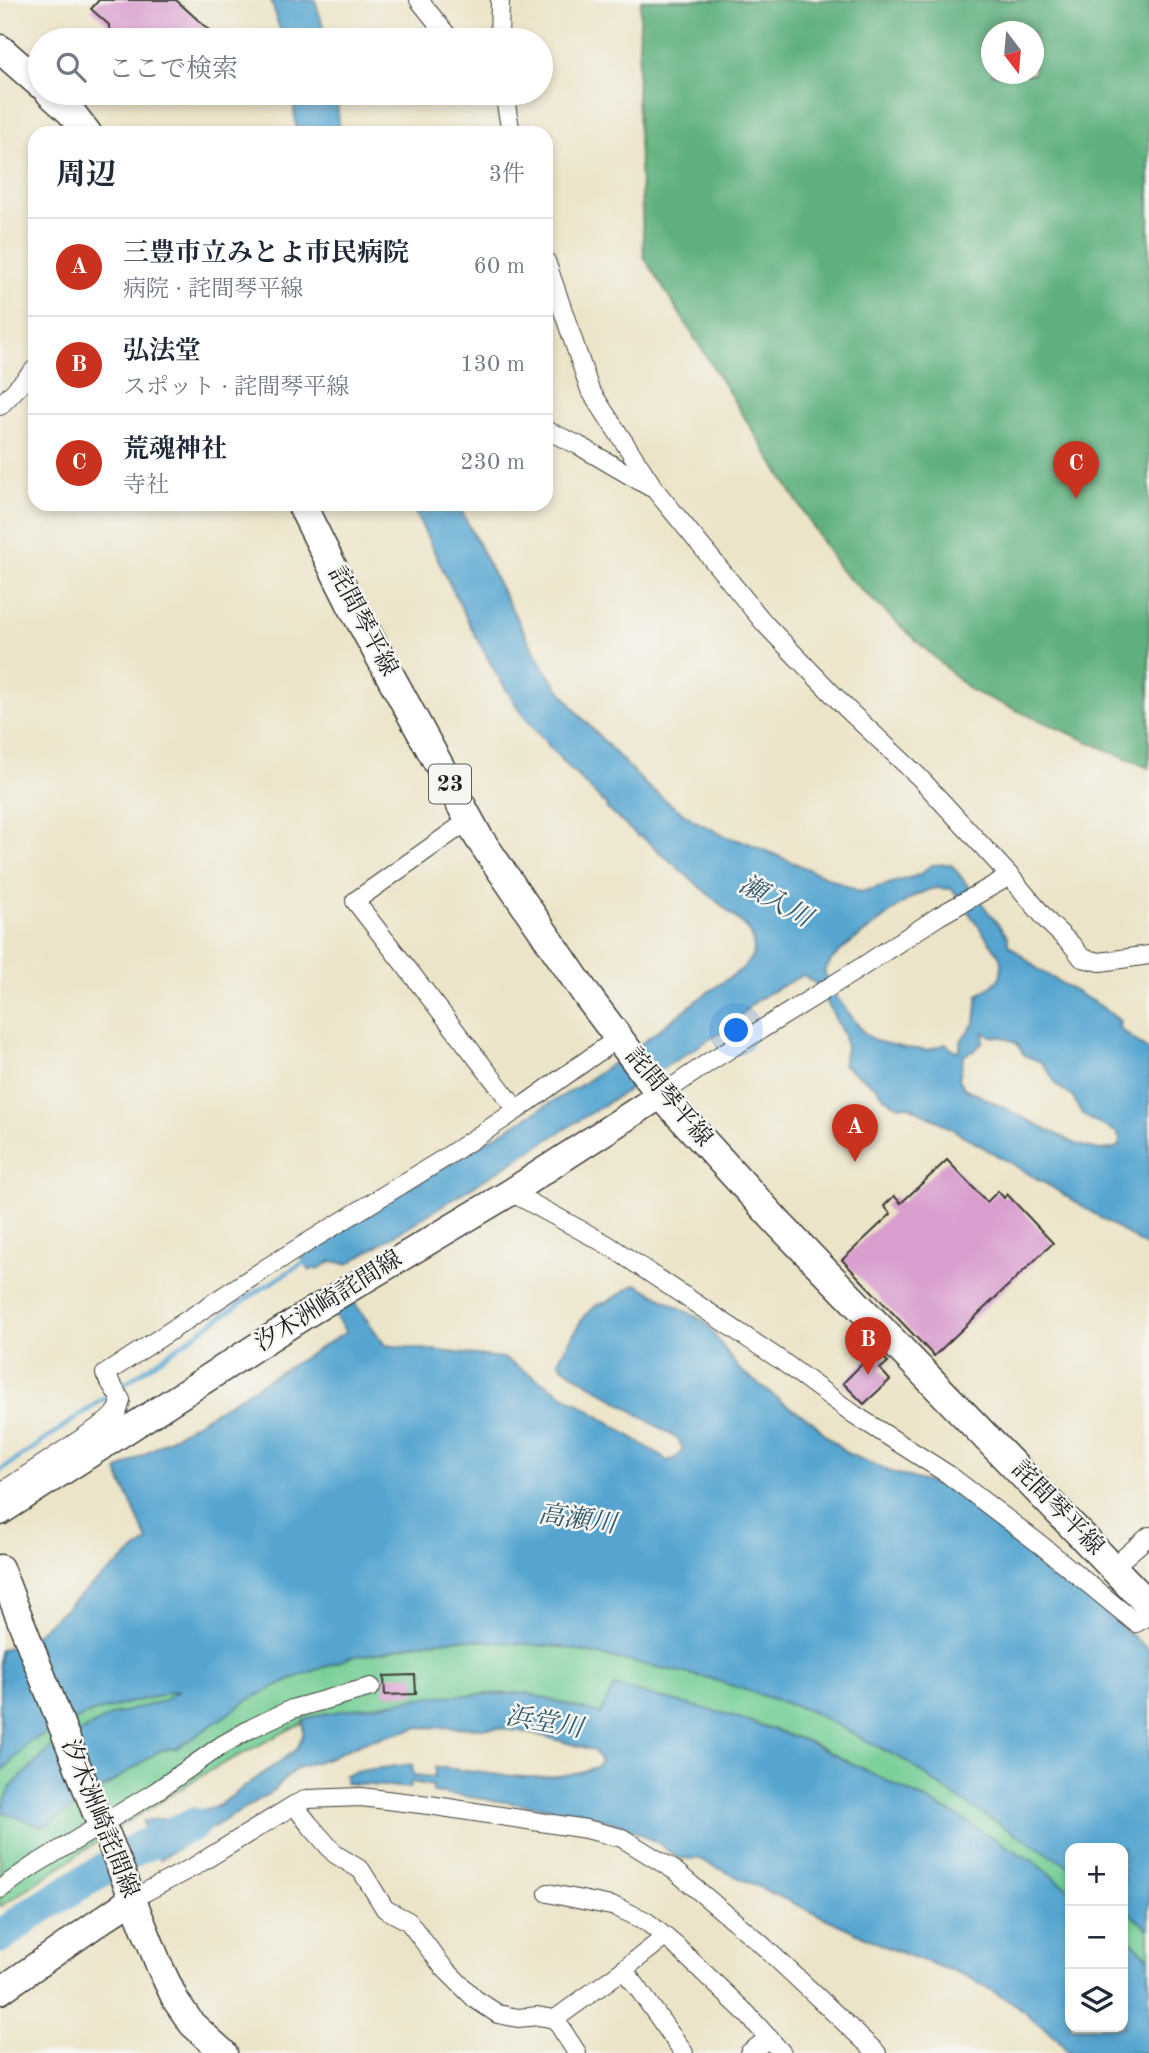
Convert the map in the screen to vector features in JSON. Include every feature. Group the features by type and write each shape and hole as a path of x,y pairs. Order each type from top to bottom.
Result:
{"main road":[{"path":"0,49 28,74"},
{"path":"63,105 81,126"},
{"name":"詫間琴平線","path":"304,511 351,604 479,838 657,1091 780,1225 1149,1605"},
{"name":"汐木洲崎詫間線","path":"0,1513 307,1314 512,1192 657,1091"},
{"name":"汐木洲崎詫間線","path":"0,1568 159,1965 176,2001 192,2024 224,2053"},
{"path":"0,1991 132,1899"}],"street":[{"path":"419,0 441,28"},
{"path":"499,28 500,0"},
{"path":"64,105 89,126"},
{"path":"506,105 510,126"},
{"path":"553,282 590,390 656,491 765,624 847,709 919,777 1082,958 1100,962 1149,955"},
{"path":"0,406 28,376"},
{"path":"553,433 578,444 656,491"},
{"path":"469,820 355,901 517,1110"},
{"path":"657,1091 860,968 939,916 1010,876"},
{"path":"0,1493 106,1422 118,1411 121,1401 105,1374 116,1366 622,1043"},
{"path":"512,1192 608,1245 779,1359 855,1415 949,1475 1041,1545 1136,1623 1149,1616"},
{"path":"1113,1567 1149,1536"},
{"path":"0,1889 252,1728 292,1709 371,1687"},
{"path":"132,1899 195,1866 294,1805 307,1800 361,1797 586,1829 622,1838 674,1870 760,1943 877,2053"},
{"path":"294,1805 335,1854 360,1870 385,1909 408,1921 443,1967 474,1999 498,2014 518,2018 538,2016 555,2020 577,2053"},
{"path":"548,1893 615,1907 646,1921 747,2014 782,2053"},
{"path":"555,2020 665,1937"},
{"path":"623,1970 684,2053"},
{"path":"749,2053 769,2038"}],"green space":[{"path":"641,0 1149,0 1149,768 970,690 840,570 644,257 637,97"},
{"path":"461,1639 562,1647 709,1678 810,1711 908,1762 954,1796 1062,1861 1065,1863 1065,1886 1037,1864 952,1813 807,1741 733,1716 614,1687 600,1714 526,1693 476,1694 317,1715 209,1771 0,1907 0,1774 30,1741 91,1713 181,1688 164,1701 113,1715 53,1746 12,1786 178,1748 250,1699 291,1679 351,1657 417,1643"},
{"path":"1128,1911 1149,1930 1149,1958 1128,1939"}],"water":[{"path":"271,0 315,0 323,28 279,28"},
{"path":"294,105 337,105 339,126 296,126"},
{"name":"瀬入川","path":"414,511 462,511 544,669 581,717 646,785 695,821 727,837 748,843 861,892 919,875 931,865 951,864 1008,937 1008,944 1039,970 1102,1007 1120,1021 1119,1028 1149,1051 1149,1248 938,1121 885,1098 876,1087 843,1065 846,1048 844,1036 819,986 803,975 750,1006 738,1021 742,1034 732,1038 721,1033 715,1036 348,1264 332,1261 310,1271 299,1253 579,1086 637,1047 742,969 752,957 754,948 751,934 744,925 606,808 534,728 492,666","holes":["935,888 952,889 999,955 1001,975 978,995 975,1022 962,1039 959,1051 946,1044 927,1050 876,1041 865,1034 835,995 824,971 843,949 901,905 920,893","984,1032 1013,1041 1024,1055 1041,1062 1057,1086 1073,1096 1085,1116 1117,1133 1119,1146 1100,1150 1078,1145 964,1088 959,1078 964,1055 974,1051 983,1042"]},
{"name":"高瀬川","path":"636,1284 704,1321 739,1369 812,1421 847,1453 891,1472 947,1488 1027,1547 1149,1650 1149,1930 1128,1911 1128,1843 1065,1843 1065,1864 954,1796 908,1762 810,1711 709,1678 562,1647 461,1639 417,1643 351,1657 291,1679 250,1699 178,1748 161,1750 44,1827 0,1811 12,1786 53,1746 113,1715 163,1701 179,1690 91,1713 30,1741 0,1774 0,1650 29,1640 148,1541 117,1471 346,1332 331,1310 351,1298 385,1345 503,1358 668,1461 676,1458 683,1450 679,1440 563,1367 558,1361 584,1316 597,1305"},
{"path":"614,1686 733,1716 806,1741 952,1813 1037,1864 1065,1886 1065,2032 1128,2032 1128,1939 1149,1958 1149,2053 1068,2053 1058,2039 1012,2002 966,1976 891,1949 699,1859 677,1858 660,1844 625,1826 585,1813 433,1792 433,1786 411,1782 410,1788 345,1783 345,1775 412,1764 413,1775 434,1777 436,1767 538,1777 577,1773 597,1767 601,1761 593,1750 532,1733 498,1728 420,1727 364,1742 297,1768 275,1790 160,1859 142,1821 169,1818 218,1806 297,1749 303,1735 303,1721 317,1715 434,1696 526,1693 600,1714"}],"building":[{"path":"99,0 176,0 207,28 109,28 91,9"},
{"path":"947,1160 987,1202 998,1191 1004,1198 1007,1194 1053,1243 934,1356 842,1260 891,1214 884,1206 894,1196 901,1203"},
{"path":"876,1350 888,1362 880,1369 890,1380 864,1404 843,1383"},
{"path":"415,1675 416,1694 385,1695 384,1676"}],"waterway":[{"path":"0,1471 252,1295 309,1259"},
{"name":"浜堂川","path":"0,1937 26,1917 140,1847 194,1824"}],"place":[{"name":"荒魂神社","path":"1076,499"},
{"name":"三豊市立みとよ市民病院","path":"855,1162"},
{"name":"弘法堂","path":"868,1375"}]}
